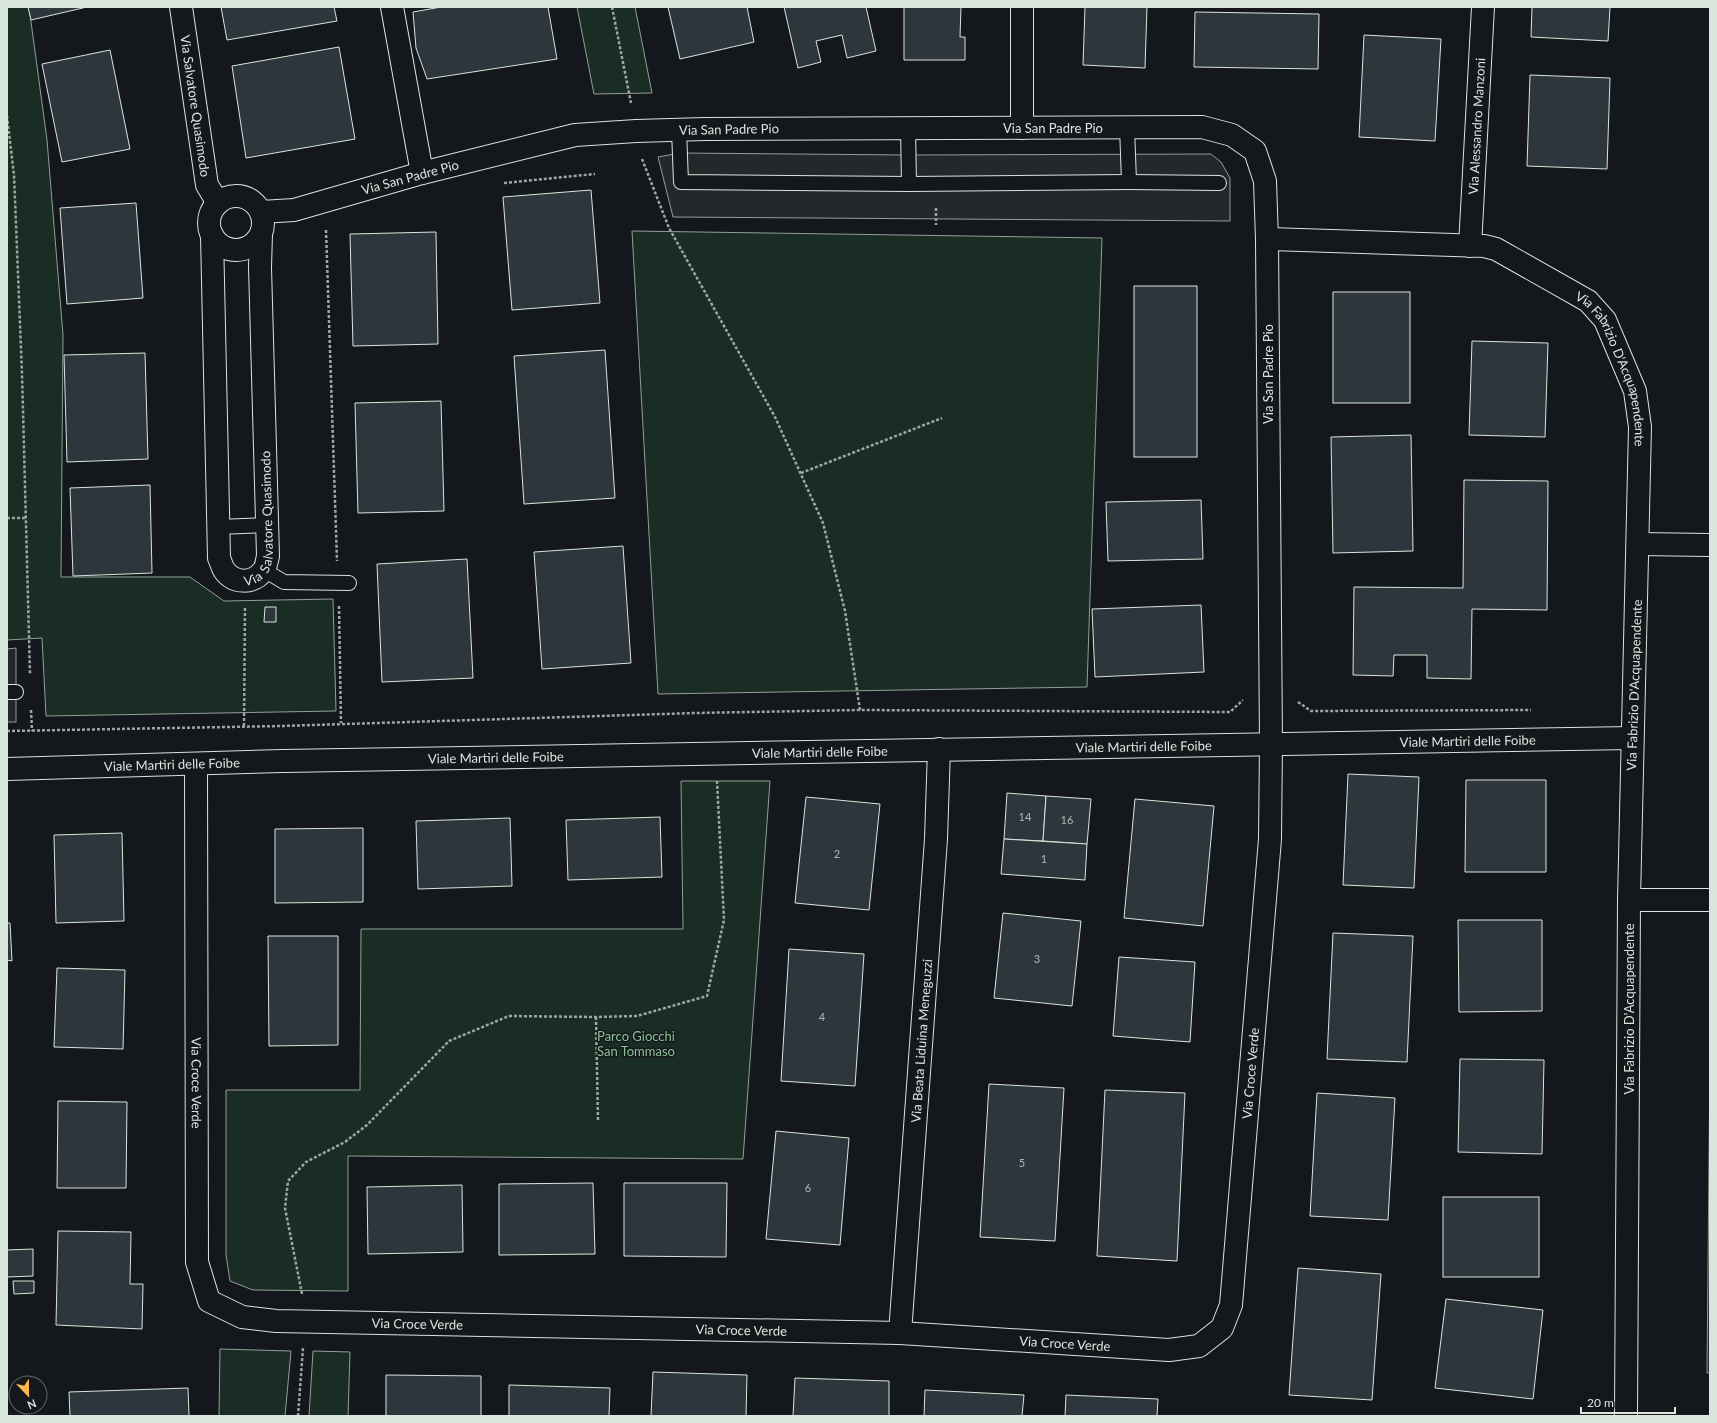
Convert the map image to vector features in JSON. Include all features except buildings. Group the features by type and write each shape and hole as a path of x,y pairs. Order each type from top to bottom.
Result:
{"street":[{"name":"Via Salvatore Quasimodo","path":"181,7 207,185 218,203"},
{"path":"392,7 422,173"},
{"path":"1022,7 1022,128"},
{"name":"Via Alessandro Manzoni","path":"1470,246 1483,7"},
{"name":"Via San Padre Pio","path":"261,212 294,210 422,173 575,135 679,130 1127,127 1202,127 1232,135 1254,151 1264,181 1267,239 1271,743"},
{"path":"230,196 242,196 250,199 257,204 261,212 264,223 261,234 255,243 245,248 236,250 226,248 212,235 209,221 213,208 218,203 230,196"},
{"name":"Via Salvatore Quasimodo","path":"212,235 219,558 224,571 235,579 245,581 255,578 264,570 268,556 260,267 261,234"},
{"name":"Via Fabrizio D'Acquapendente","path":"1267,239 1484,246 1496,249 1588,301 1605,320 1635,392 1639,410 1640,427 1629,900 1626,1416"},
{"path":"1638,544 1710,545"},
{"name":"Viale Martiri delle Foibe","path":"7,769 291,761 1632,738"},
{"name":"Via Croce Verde","path":"196,764 197,1262 209,1301 242,1317 276,1321 900,1333 1169,1350 1198,1346 1222,1328 1230,1305 1269,847 1271,743"},
{"name":"Via Beata Liduina Meneguzzi","path":"900,1333 936,839 939,749"},
{"path":"1629,900 1710,900"}],"lane":[{"path":"1127,127 1129,182"},
{"path":"908,128 909,184"},
{"path":"679,130 681,182 909,184 1129,182 1219,183"},
{"path":"218,527 268,526"},
{"path":"264,570 284,582 343,583"}],"path":[{"path":"612,7 640,153 670,228 776,417 823,523 845,611 860,710"},
{"path":"7,116 14,183 22,373 30,675"},
{"path":"498,184 595,174"},
{"path":"326,223 343,583 341,723"},
{"path":"801,473 942,418"},
{"path":"7,518 26,518"},
{"path":"244,726 246,602"},
{"path":"7,731 244,726 636,714 860,710 1230,712 1245,699"},
{"path":"1295,700 1311,711 1531,710"},
{"path":"31,707 32,731"},
{"path":"303,1297 285,1208 288,1181 306,1162 345,1142 367,1125 449,1042 509,1016 637,1016 707,996 724,920 717,777"},
{"path":"596,1017 598,1120"},
{"path":"298,1416 304,1341"}],"green space":[{"path":"7,7 29,7 47,140 63,335 61,577 190,577 224,601 333,599 336,711 46,716 42,638 7,640"},
{"path":"577,7 635,7 652,93 594,94"},
{"path":"632,231 1102,238 1087,687 658,694"},
{"name":"Parco Giocchi San Tommaso","path":"681,781 770,781 743,1159 348,1156 348,1291 253,1290 230,1281 226,1255 226,1090 360,1090 361,929 683,929"},
{"path":"220,1349 291,1351 285,1416 219,1416"},
{"path":"313,1351 350,1352 348,1416 309,1416"}],"shaded area":[{"path":"680,153 908,155 1211,154 1221,162 1230,178 1230,221 673,217 658,157"},
{"path":"16,648 16,722 7,722 7,649"},
{"path":"1710,1054 1710,1373 1707,1373"}]}
